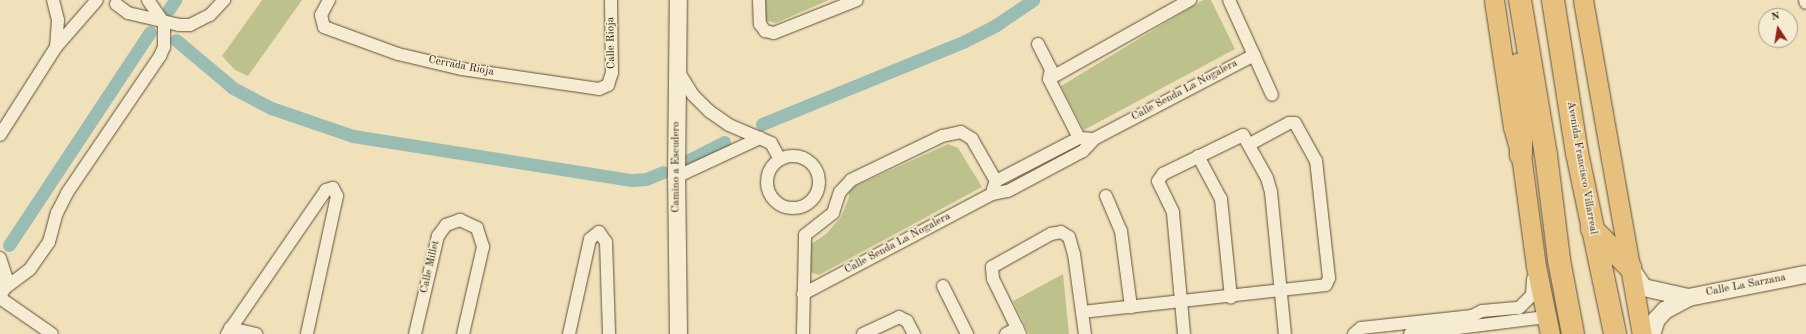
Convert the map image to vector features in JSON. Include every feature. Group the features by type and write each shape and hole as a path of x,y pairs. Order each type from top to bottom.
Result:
{"highway":[{"path":"1514,0 1522,121 1521,155"},
{"path":"1520,0 1546,155 1558,260 1573,334"},
{"name":"Avenida Francisco Villarreal","path":"1553,0 1577,153 1616,334"},
{"path":"1592,228 1630,268"}],"main road":[{"path":"1494,0 1513,127 1521,155 1536,266 1548,326"},
{"path":"1583,0 1642,334"}],"street":[{"path":"53,0 58,20 56,48"},
{"path":"0,135 56,48 97,0"},
{"path":"2,294 30,269 49,242 56,213 160,56 164,47 164,23 148,0"},
{"path":"116,1 128,13 164,23 190,24 210,15 224,0"},
{"name":"Cerrada Rioja","path":"329,0 320,15 320,21 324,27 398,54 462,69 599,89 608,85"},
{"name":"Calle Rioja","path":"608,85 612,73 611,0"},
{"name":"Camino a Escudero","path":"678,0 676,177 678,334"},
{"path":"759,0 760,24 765,31 774,33 857,0"},
{"path":"1049,79 1190,0"},
{"path":"1229,0 1272,95"},
{"path":"1038,44 1051,68 1049,79 1079,138"},
{"name":"Calle Senda La Nogalera","path":"803,294 992,194 1008,191 1083,151 1094,139 1254,55"},
{"path":"678,71 693,95 709,111 729,125 771,143 780,159"},
{"path":"1082,312 1320,288 1329,282 1316,161 1295,123 1289,123 1250,144"},
{"path":"803,334 803,240 809,230 833,213 838,197 857,175 950,132 961,132 972,139 996,182"},
{"path":"1184,334 1173,212 1158,181 1163,174 1238,136 1243,135 1250,144 1270,187 1285,334"},
{"path":"676,177 760,138"},
{"path":"992,194 996,182 1079,138 1094,139"},
{"path":"798,156 810,162 818,173 819,191 807,205 789,209 777,202 768,192 768,173 780,159 798,156"},
{"path":"1198,156 1221,199 1231,297"},
{"path":"256,334 228,331 326,190 333,188 337,196 307,334"},
{"path":"819,191 838,197"},
{"path":"1106,196 1121,231 1130,307"},
{"path":"807,205 817,224"},
{"name":"Calle Millet","path":"415,334 438,236 446,225 460,220 477,228 481,233 483,247 463,334"},
{"path":"569,334 590,239 599,232 606,242 609,334"},
{"path":"1015,332 993,279 992,267 1057,232 1070,237 1085,334"},
{"path":"0,258 4,266 2,294"},
{"path":"1410,334 1473,321 1482,311 1519,308 1526,304 1532,295 1536,266"},
{"name":"Calle La Sarzana","path":"1630,268 1643,287 1688,297"},
{"name":"Calle La Sarzana","path":"1651,334 1656,319 1664,310 1688,297 1805,273"},
{"path":"943,286 967,334"},
{"path":"2,294 52,334"},
{"path":"863,334 895,317 907,321 914,334"},
{"path":"1354,334 1361,328 1473,321 1548,326"}],"green space":[{"path":"262,0 302,0 248,76 235,70 222,56"},
{"path":"765,0 829,0 776,23 764,20"},
{"path":"1203,0 1211,0 1235,49 1084,130 1061,86"},
{"path":"948,144 958,148 982,187 819,275 809,272 811,244 826,234 841,217 849,197 849,189"},
{"path":"1063,274 1069,334 1029,334 1013,301"}],"waterway":[{"path":"169,9 175,0"},
{"path":"762,124 965,41 996,25 1033,0"},
{"path":"9,245 150,32"},
{"path":"176,40 233,88 271,108 353,136 632,180 646,179 663,172"},
{"path":"685,162 724,142"}]}
